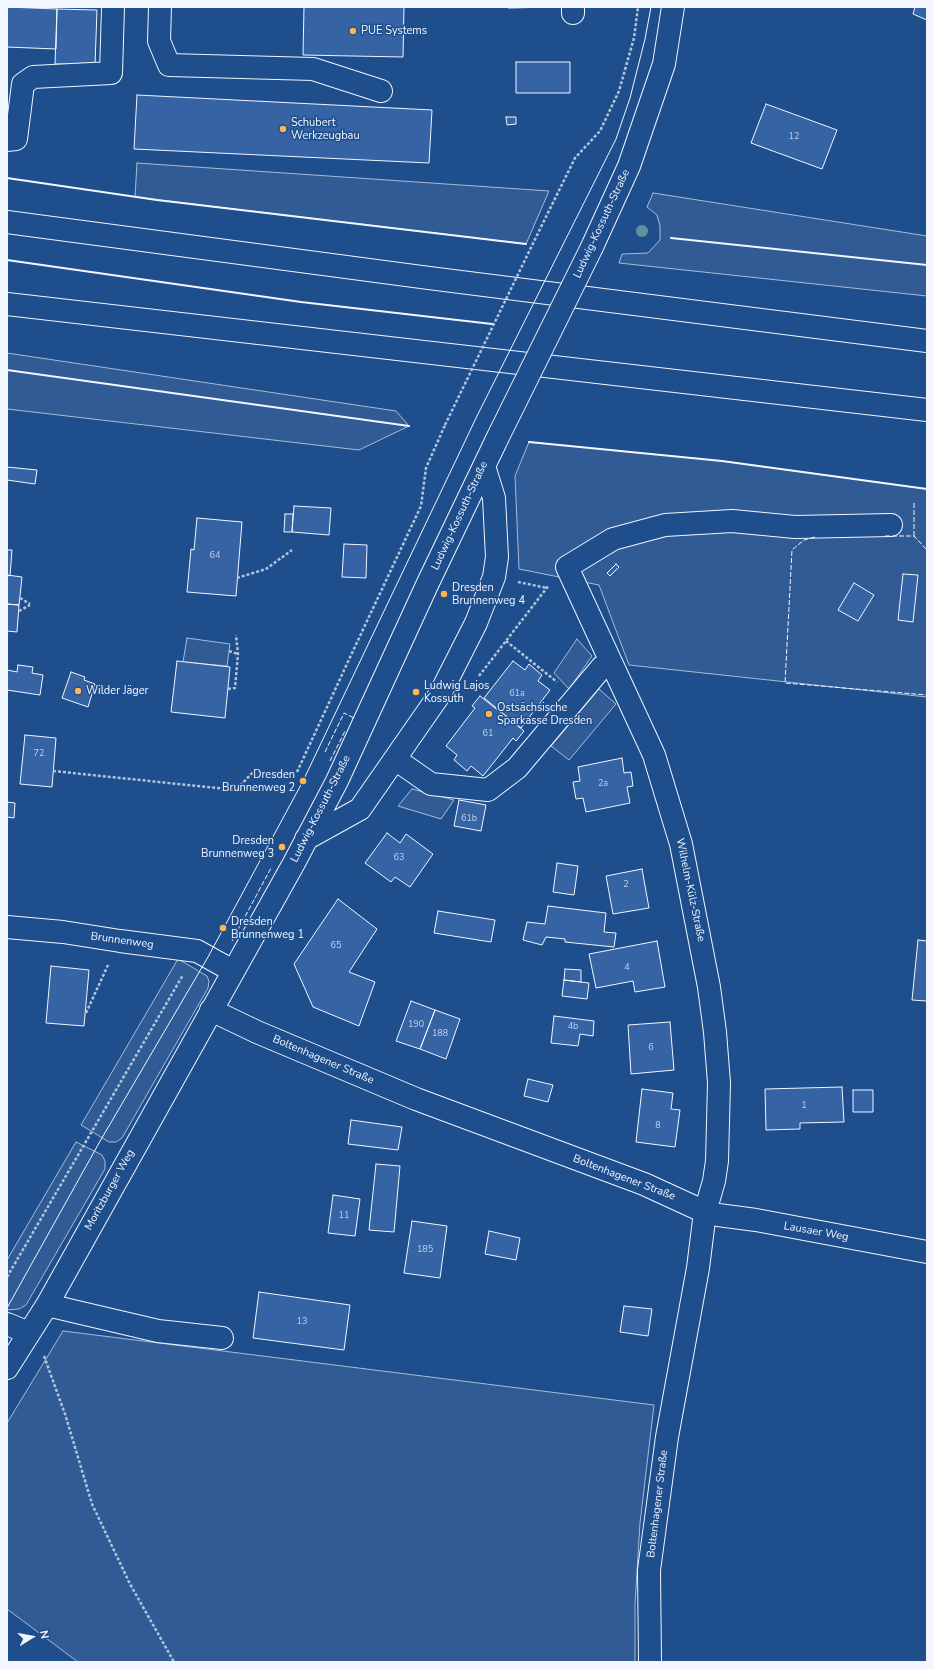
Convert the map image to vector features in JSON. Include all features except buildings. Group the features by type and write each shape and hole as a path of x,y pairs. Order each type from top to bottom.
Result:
{"main road":[{"path":"7,140 16,140 23,84 32,77 111,73 113,7"},
{"path":"160,7 159,41 169,65 313,69 381,91"},
{"name":"Ludwig-Kossuth-Straße","path":"211,1010 337,781 484,466 592,247 629,166 664,64 673,7"},
{"path":"7,222 429,278 927,341"},
{"path":"7,304 927,410"},
{"path":"306,839 360,810 440,694 476,623 494,577 497,557 494,498 484,466"},
{"name":"Wilhelm-Külz-Straße","path":"705,1212 714,1181 717,1161 719,1091 715,1032 709,987 681,844 656,762 567,567 613,539 665,525 732,521 795,527 891,525"},
{"path":"395,759 431,784 488,790 517,768 602,667 610,662"},
{"name":"Brunnenweg","path":"7,927 63,932 197,951 233,971"},
{"name":"Boltenhagener Straße","path":"211,1010 257,1032 416,1099 644,1184 705,1212 698,1268 667,1437 649,1570 650,1662"},
{"name":"Moritzburger Weg","path":"7,1368 47,1304 211,1010"},
{"name":"Lausaer Weg","path":"705,1212 927,1252"},
{"path":"47,1304 158,1330 222,1338"},
{"path":"7,1324 29,1332"}],"path":[{"path":"297,772 421,506 426,468 445,425 575,158 600,131 619,91 634,38 638,7"},
{"path":"238,578 266,569 292,550"},
{"path":"474,682 547,588"},
{"path":"19,611 30,604 20,598"},
{"path":"228,689 235,688 238,654 236,635"},
{"path":"506,642 551,678"},
{"path":"229,651 238,654"},
{"path":"53,771 236,790 256,770"},
{"path":"86,1013 120,941"},
{"path":"7,1276 197,951"},
{"path":"44,1355 65,1414 92,1504 130,1584 174,1662"}],"shaded area":[{"path":"137,163 549,191 526,244 135,197"},
{"path":"653,193 927,236 927,296 619,263 622,254 648,253 660,240 660,226 657,215 647,207"},
{"path":"7,353 396,411 409,426 359,450 7,409"},
{"path":"529,442 722,461 927,489 927,697 629,665 599,585 519,569 515,476"},
{"path":"187,638 230,644 227,666 183,662"},
{"path":"577,639 592,656 569,689 554,673"},
{"path":"599,689 616,704 569,760 551,746"},
{"path":"412,789 454,800 441,819 398,806"},
{"path":"178,959 207,976 209,981 208,988 122,1138 116,1142 109,1142 81,1125"},
{"path":"76,1142 102,1155 105,1161 105,1169 26,1305 19,1309 7,1310 7,1260"},
{"path":"63,1331 654,1405 640,1523 635,1604 635,1662 78,1662 7,1609 7,1423"}],"tram line":[{"path":"7,1308 99,1143 208,957 303,781 477,416 616,139 630,98 645,39 651,7"}],"fence":[{"path":"914,501 914,536"},
{"path":"885,536 914,536 927,550"},
{"path":"815,537 804,540 792,550 785,683 927,695"},
{"path":"325,752 344,713 354,718"},
{"path":"330,761 345,731"},
{"path":"232,941 271,868"}],"wall":[{"path":"7,178 157,200 526,244"},
{"path":"671,238 927,265"},
{"path":"7,260 301,302 492,324"},
{"path":"7,370 409,426"},
{"path":"529,442 722,461 927,489"}],"place":[{"name":"PUE Systems","path":"353,31"},
{"name":"Schubert Werkzeugbau","path":"283,129"},
{"name":"Dresden Brunnenweg 4","path":"444,594"},
{"name":"Wilder Jäger","path":"78,691"},
{"name":"Ludwig Lajos Kossuth","path":"416,692"},
{"name":"Ostsächsische Sparkasse Dresden","path":"489,714"},
{"name":"Dresden Brunnenweg 2","path":"303,781"},
{"name":"Dresden Brunnenweg 3","path":"282,847"},
{"name":"Dresden Brunnenweg 1","path":"223,928"}]}
